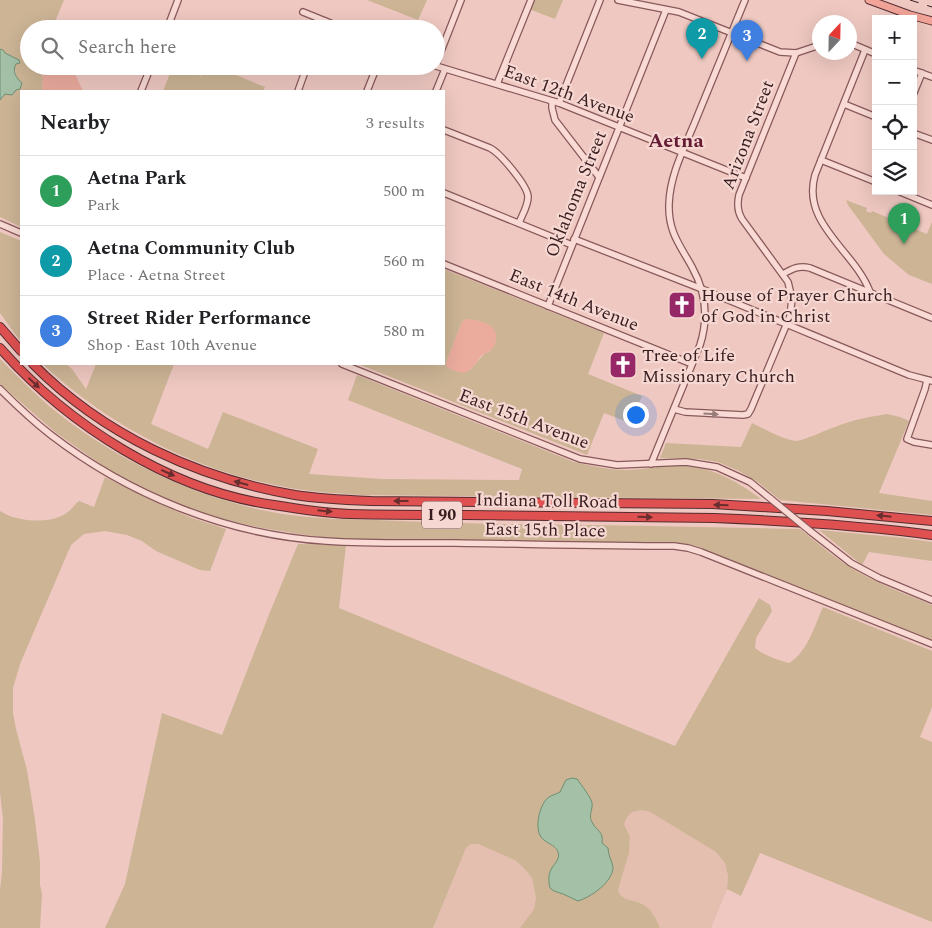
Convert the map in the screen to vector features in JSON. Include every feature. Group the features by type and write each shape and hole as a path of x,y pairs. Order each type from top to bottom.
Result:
{"highway":[{"path":"0,327 20,350"},
{"name":"Indiana Toll Road","path":"0,348 45,393 80,421 150,465 197,485 234,497 272,505 348,514 772,520 878,528 932,535"},
{"name":"Indiana Toll Road","path":"34,365 85,408 118,430 172,459 235,482 296,495 370,501 742,506 827,510 932,521"}],"main road":[{"path":"868,0 932,21"}],"street":[{"path":"170,20 178,0"},
{"path":"445,42 462,0"},
{"path":"498,84 531,0"},
{"path":"559,103 600,0"},
{"path":"618,0 682,13 780,52 796,54 812,48"},
{"path":"651,464 692,364 701,340 704,325 705,302 702,289 676,240 670,221 671,185 745,0"},
{"name":"Oklahoma Street","path":"548,306 666,10"},
{"path":"303,12 323,20"},
{"path":"857,46 872,53"},
{"path":"865,50 815,175 812,194 815,208 821,221 858,271 870,292"},
{"name":"Arizona Street","path":"674,409 685,412 748,414 791,310 792,299 789,286 783,274 738,212 738,202 796,54"},
{"name":"East 12th Avenue","path":"445,69 559,103 746,178"},
{"path":"917,71 932,77"},
{"path":"917,85 922,73"},
{"path":"142,90 148,75"},
{"path":"298,90 304,75"},
{"path":"367,90 373,75"},
{"path":"436,90 443,75"},
{"path":"552,101 555,120 599,177"},
{"path":"844,104 872,115"},
{"path":"445,130 490,148 501,156 524,185 528,194 519,223"},
{"path":"917,134 932,140"},
{"path":"821,160 872,180"},
{"path":"445,192 519,223 702,289 909,375 930,381 925,389 907,439 914,442 932,444"},
{"path":"907,195 932,206"},
{"path":"0,224 20,233"},
{"name":"East 14th Avenue","path":"445,264 692,364"},
{"path":"783,274 797,267 805,266 932,318"},
{"name":"East 15th Avenue","path":"345,365 580,459 617,465 686,462 718,467 750,482 851,563 879,578 932,600"},
{"name":"East 15th Place","path":"0,389 26,415 52,435 112,475 146,493 183,509 228,524 259,532 326,541 674,546 688,548 932,644"}],"shaded area":[{"path":"0,0 64,0 56,20 20,20 20,75 42,75 43,79 42,90 20,90 20,227 0,217 0,100 17,79 15,66 19,60 0,50"},
{"path":"367,0 427,0 418,20"},
{"path":"533,0 563,0 555,19 529,9"},
{"path":"0,50 19,60 20,63 16,64 15,72 16,77 22,83 20,89 16,90 12,95 5,94 0,100"},
{"path":"169,75 236,75 265,87 264,90 163,90"},
{"path":"846,200 867,208 866,211 871,213 872,211 927,234 932,222 932,284 909,275 884,254"},
{"path":"0,232 20,241 20,340 0,313"},
{"path":"445,269 604,333 588,374 642,396 630,423 604,413 587,455 361,365 445,365","holes":["466,319 491,351 484,354 470,370 446,363 462,322"]},
{"path":"0,359 49,406 103,445 162,477 226,501 290,515 332,519 800,529 836,558 860,573 932,605 932,641 696,546 681,543 331,539 262,528 221,519 185,507 109,470 55,432 0,384"},
{"path":"44,365 67,365 86,389 96,365 174,365 151,424 208,449 223,412 318,449 309,474 382,479 519,480 522,469 348,400 357,375 574,462 620,470 671,466 696,467 725,477 761,499 361,495 285,487 239,476 174,452 112,418 67,385"},
{"path":"887,414 909,421 879,493 932,501 932,515 780,500 759,483 739,471 718,462 699,459 660,458 666,443 741,447 752,423 779,436 799,441 848,422"},
{"path":"105,477 192,518 226,529 210,571 200,570 156,551 142,541 127,535 105,531 84,534 71,545 20,664 13,688 13,713 27,770 40,862 42,894 40,928 0,928 3,819 0,792 0,511 24,520 44,520 61,516 79,501 94,507"},
{"path":"819,530 932,542 932,561 869,552 862,565"},
{"path":"298,544 346,545 339,608 675,746 759,598 770,605 772,611 756,638 755,648 780,661 789,663 801,653 810,638 823,607 932,651 932,707 920,737 932,742 932,922 760,853 741,896 727,889 728,876 725,863 716,852 650,812 637,811 628,816 624,824 630,837 629,853 618,890 619,894 624,898 640,903 650,910 660,928 520,928 534,909 536,898 532,878 515,860 478,844 471,844 466,848 433,928 105,928 125,884 162,713 222,735","holes":["581,785 592,802 592,821 601,834 602,843 608,848 611,861 573,899 554,891 550,871 559,854 555,848 540,836 539,816 544,803 549,799 561,792"]},
{"path":"577,779 591,801 591,819 601,833 602,843 608,848 613,867 609,878 600,888 578,901 550,888 549,874 559,855 555,848 541,837 538,827 543,804 550,796 560,792 566,780"},
{"path":"632,811 650,812 716,852 725,863 728,876 727,889 711,928 660,928 653,914 641,903 622,898 619,895 618,890 629,853 630,837 624,824 626,817"},
{"path":"471,844 478,844 515,859 532,878 536,898 534,909 520,928 433,928 466,848"}],"sand":[{"path":"42,75 74,75 83,90 42,90"},
{"path":"467,319 481,321 494,329 496,341 491,350 482,355 471,369 461,372 447,367 446,363 462,322"}],"railway":[{"path":"910,0 932,7"}],"place":[{"name":"Aetna Community Club","path":"702,59"},
{"name":"Street Rider Performance","path":"747,61"},
{"name":"Aetna Park","path":"904,244"},
{"name":"House of Prayer Church of God in Christ","path":"682,305"},
{"name":"Tree of Life Missionary Church","path":"623,365"}],"district":[{"name":"Aetna","path":"676,141"}]}
